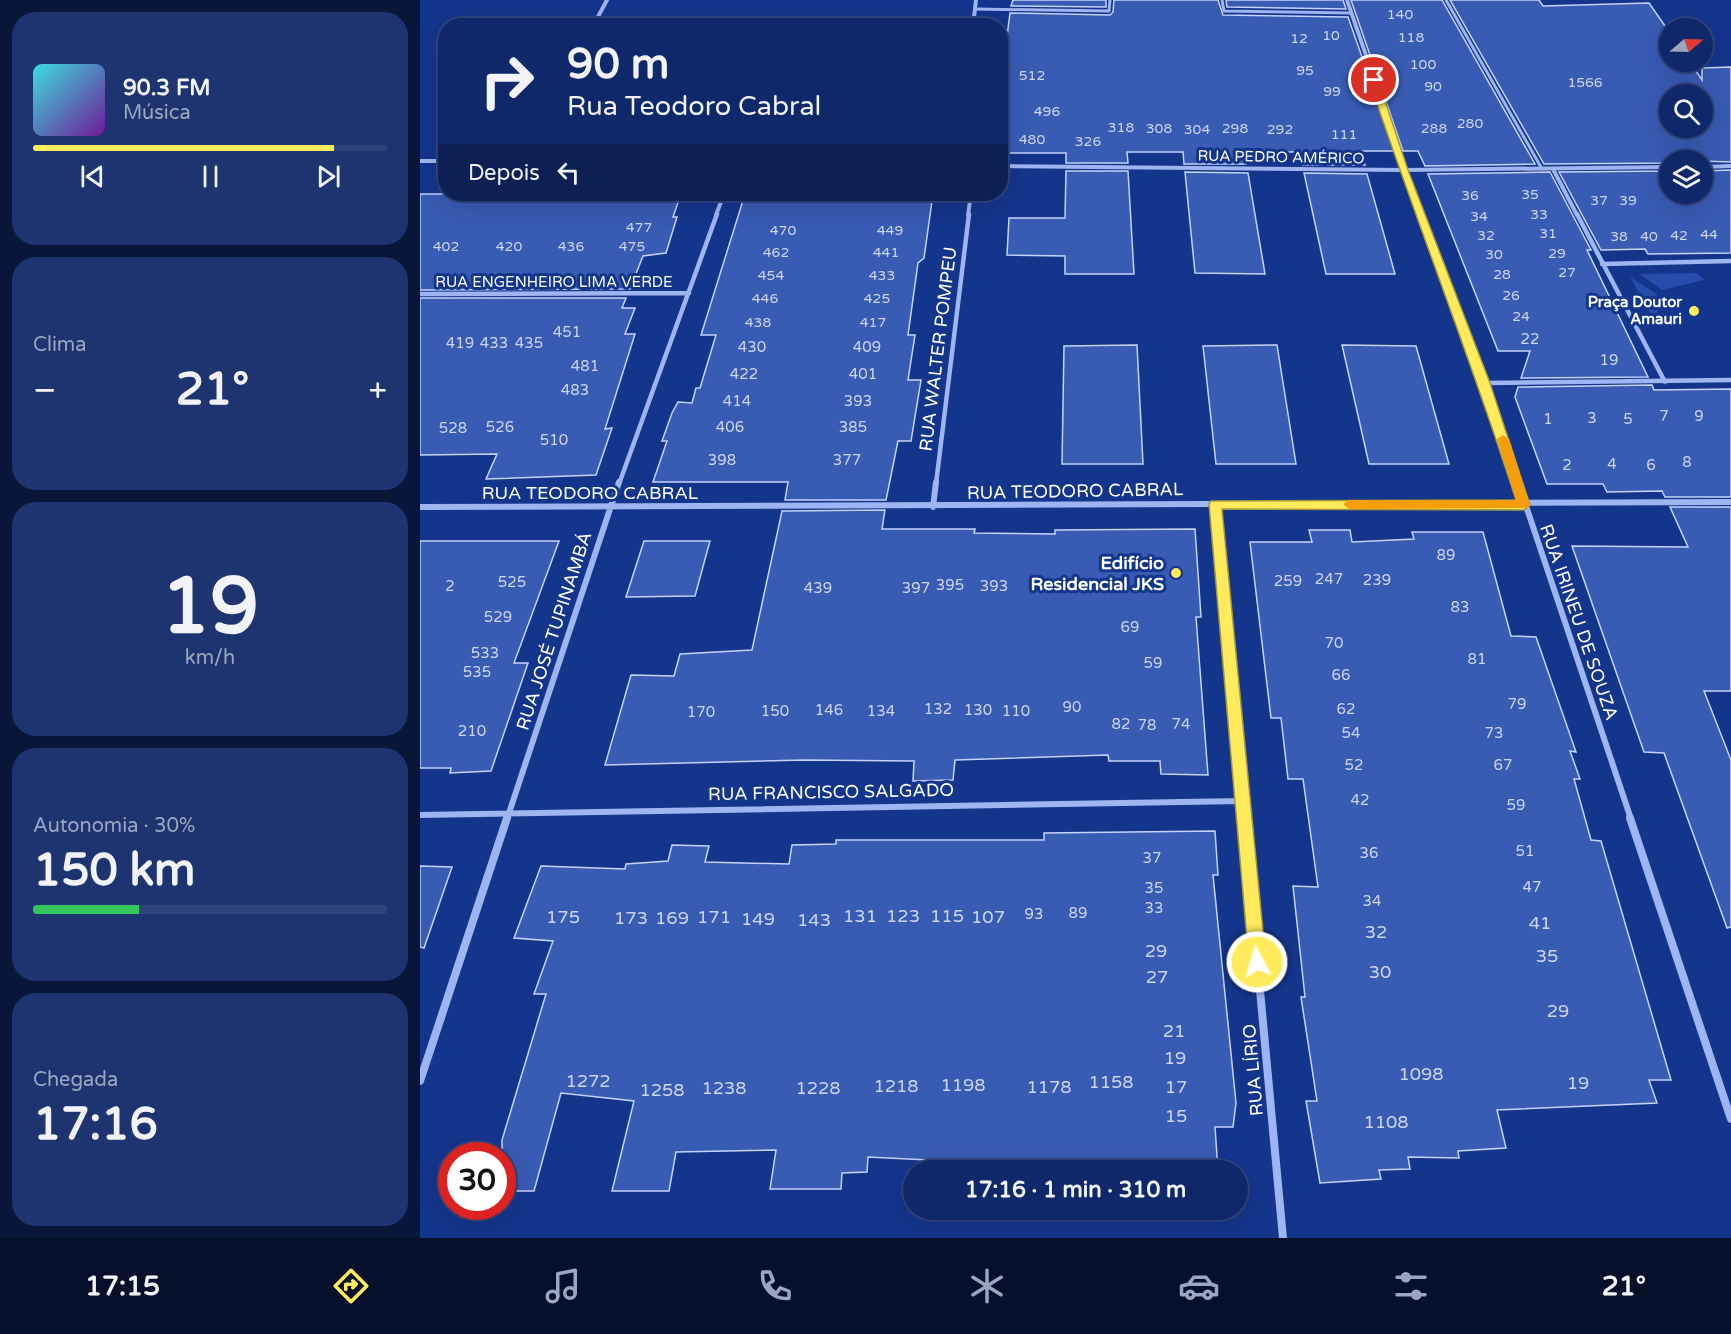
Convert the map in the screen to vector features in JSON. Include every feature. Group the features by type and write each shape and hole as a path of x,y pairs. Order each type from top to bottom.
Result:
{"street":[{"path":"597,18 607,0"},
{"path":"974,18 976,0"},
{"name":"RUA IRINEU DE SOUZA","path":"1347,0 1404,170 1485,383 1731,1119"},
{"path":"420,161 438,161"},
{"name":"RUA PEDRO AMÉRICO","path":"1008,166 1404,170 1659,167"},
{"path":"1713,167 1731,166"},
{"path":"1553,169 1665,382"},
{"name":"RUA JOSÉ TUPINAMBÁ","path":"420,1081 610,508 722,201"},
{"name":"RUA WALTER POMPEU","path":"933,507 970,201"},
{"path":"1602,264 1731,261"},
{"name":"RUA ENGENHEIRO LIMA VERDE","path":"420,294 689,293"},
{"path":"1485,383 1731,380"},
{"name":"RUA TEODORO CABRAL","path":"420,507 1524,505 1731,502"},
{"name":"RUA LÍRIO","path":"1215,504 1283,1238"},
{"name":"RUA FRANCISCO SALGADO","path":"420,814 1242,801"}],"lane":[{"path":"975,9 1109,11 1110,0"},
{"path":"1222,0 1224,11 1351,13"},
{"path":"1446,0 1542,169"}],"shaded area":[{"path":"1697,273 1704,280 1662,290 1640,274"},
{"path":"1630,277 1657,294 1658,328"}],"building":[{"path":"1013,0 1106,0 1106,7 1011,6"},
{"path":"1114,0 1218,0 1223,15 1348,17 1395,151 1361,151 1365,165 1303,165 1300,152 1244,152 1246,164 1184,164 1183,152 1127,152 1128,163 1066,163 1066,153 1008,153 1010,13 1110,15 1113,12"},
{"path":"1226,0 1343,0 1346,9 1227,7"},
{"path":"1351,0 1442,0 1535,164 1425,166 1418,151 1403,151"},
{"path":"1450,0 1539,0 1543,6 1649,3 1660,18 1659,72 1697,72 1702,80 1702,72 1713,72 1713,68 1731,67 1731,162 1713,161 1713,150 1659,150 1659,163 1544,164"},
{"path":"1731,170 1731,253 1648,254 1645,249 1601,250 1559,172 1659,171 1659,204 1713,204 1713,171"},
{"path":"1066,171 1128,171 1134,274 1065,274 1065,256 1007,255 1009,218 1065,218"},
{"path":"1185,172 1248,173 1265,274 1195,273"},
{"path":"1550,172 1591,250 1587,250 1648,377 1521,378 1530,351 1498,351 1428,174"},
{"path":"1304,173 1367,174 1395,274 1326,274"},
{"path":"420,194 438,194 438,201 679,201 673,217 677,217 666,253 643,256 630,289 420,290"},
{"path":"743,201 932,201 924,258 918,263 908,335 915,335 908,380 921,380 911,441 898,441 886,500 785,500 788,482 653,482 667,441 662,441 672,413 678,402 692,403 696,388 700,388 716,335 701,335"},
{"path":"420,298 626,298 622,308 635,308 625,334 635,334 605,429 612,428 596,475 486,479 497,454 420,455"},
{"path":"1137,345 1143,464 1062,464 1064,346"},
{"path":"1277,345 1296,464 1216,464 1203,346"},
{"path":"1342,345 1416,346 1449,464 1369,464"},
{"path":"1652,385 1654,390 1731,389 1731,497 1665,497 1662,491 1607,492 1603,484 1547,484 1515,397 1518,387"},
{"path":"1670,507 1731,507 1731,691 1704,691 1731,760 1731,927 1727,928 1664,753 1644,752 1572,546 1688,547"},
{"path":"885,510 882,529 975,529 974,533 1055,534 1055,530 1195,529 1201,617 1196,617 1208,775 1161,774 1160,761 1109,761 1108,755 955,760 953,780 913,781 914,761 804,760 605,765 631,675 674,676 680,654 752,650 782,511"},
{"path":"1309,530 1350,530 1352,542 1414,539 1412,532 1483,532 1511,636 1536,637 1576,752 1570,751 1580,779 1574,779 1591,840 1601,841 1671,1080 1649,1080 1657,1103 1497,1110 1506,1148 1458,1151 1459,1158 1408,1157 1410,1169 1379,1170 1381,1179 1320,1183 1306,1101 1317,1101 1301,997 1305,997 1293,886 1318,887 1303,779 1288,779 1281,718 1271,718 1250,542 1312,542"},
{"path":"420,541 559,541 514,663 528,663 491,771 450,773 451,768 420,768"},
{"path":"644,541 710,541 695,596 626,597"},
{"path":"1215,831 1218,875 1213,875 1236,1103 1233,1127 1215,1127 1217,1160 928,1160 868,1157 867,1172 842,1173 841,1189 770,1189 776,1150 676,1152 669,1191 612,1191 634,1101 561,1093 534,1191 516,1191 516,1142 502,1142 502,1140 546,994 534,994 553,941 514,938 541,866 625,869 626,864 668,861 672,845 709,846 705,862 789,864 792,845 836,844 836,840 1044,840 1044,833"},
{"path":"420,866 452,867 424,948 420,947"}],"slow traffic":[{"path":"1349,504 1524,505 1503,439"}],"place":[{"name":"Praça Doutor Amauri","path":"1694,311"},
{"name":"Edifício Residencial JKS","path":"1176,573"}],"route":[{"path":"1257,962 1215,504 1524,505 1485,383 1404,170 1374,80"}]}
